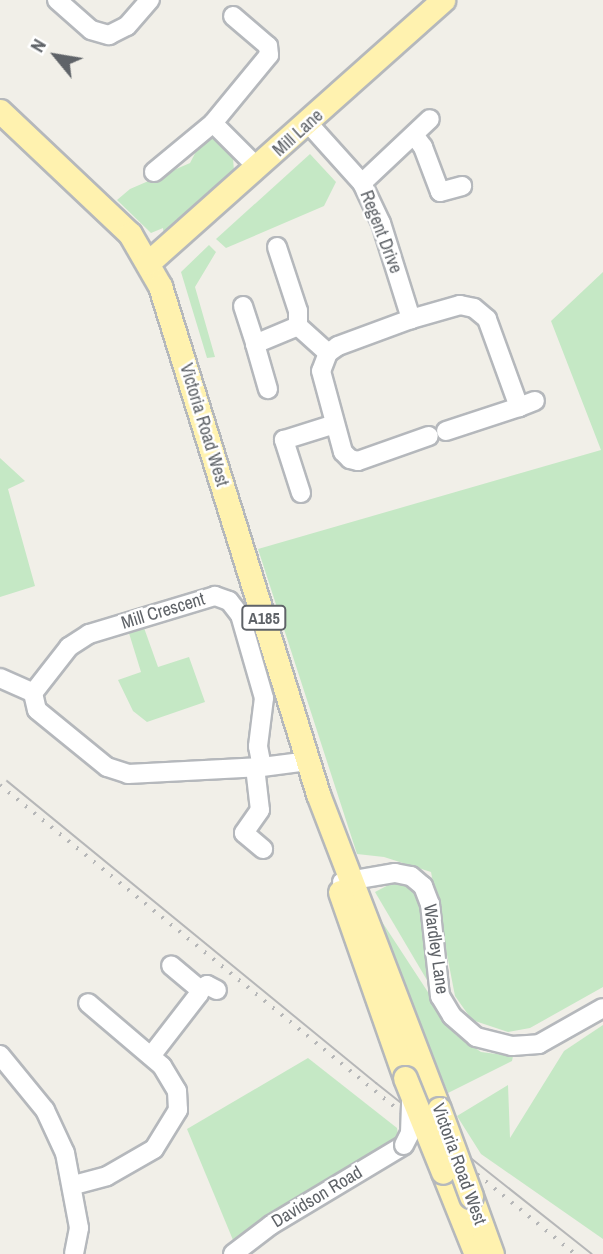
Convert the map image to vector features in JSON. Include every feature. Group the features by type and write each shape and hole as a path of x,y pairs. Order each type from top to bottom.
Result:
{"main road":[{"name":"Mill Lane","path":"149,262 258,168 443,0"},
{"name":"Victoria Road West","path":"0,111 97,199 149,262 165,298 344,882"},
{"name":"A185","path":"344,882 413,1080"},
{"name":"Victoria Road West","path":"413,1080 439,1109 492,1254"},
{"name":"Victoria Road West","path":"413,1080 443,1172 476,1254"}],"street":[{"path":"57,0 91,30 109,34 127,26 150,0"},
{"path":"154,172 213,123 269,55 268,46 233,16"},
{"path":"362,183 430,119"},
{"path":"213,123 258,168"},
{"name":"Regent Drive","path":"308,123 362,183 381,223 411,319"},
{"path":"414,135 423,147 433,195 462,186"},
{"path":"277,247 292,293 298,326 328,353"},
{"path":"243,306 268,389"},
{"path":"460,306 474,308 487,319 527,404 358,461 343,452 321,371 328,353 411,319 460,306"},
{"path":"255,344 298,326"},
{"path":"301,493 284,440 335,424"},
{"name":"Mill Crescent","path":"33,693 69,647 89,634 215,596 229,601 240,615 264,698 258,746 259,767"},
{"path":"0,678 14,688 33,693 37,710 107,767 128,774 259,767 308,761"},
{"path":"259,767 260,810 244,833 263,849"},
{"name":"Wardley Lane","path":"344,882 396,873 411,876 423,887 430,904 440,996 458,1024 476,1037 505,1046 539,1044 603,1008"},
{"path":"150,1056 208,990 171,965"},
{"path":"74,1185 127,1167 154,1149 172,1125 177,1091 150,1056 88,1003"},
{"path":"0,1055 45,1110 65,1153 74,1185 79,1227 74,1254"},
{"name":"Davidson Road","path":"233,1254 257,1234 404,1144 411,1127 413,1080"}],"green space":[{"path":"210,136 233,158 234,171 164,237 163,228 151,233 117,200 130,189 190,163 202,140"},
{"path":"310,154 336,182 324,206 226,248 216,239"},
{"path":"209,245 216,252 195,287 215,357 207,358 181,272"},
{"path":"603,272 603,987 530,1028 508,1032 472,1020 455,996 431,872 384,857 357,854 258,549 601,450 551,321"},
{"path":"0,458 25,481 8,489 35,586 0,597"},
{"path":"143,625 158,667 189,657 205,702 147,722 133,711 118,680 141,672 128,630"},
{"path":"398,880 414,887 423,899 434,992 375,892"},
{"path":"373,908 456,1035 481,1052 513,1056 512,1061 448,1093"},
{"path":"603,1025 603,1239 481,1154 457,1116 508,1085 510,1138 564,1051"},
{"path":"308,1058 397,1128 398,1135 390,1147 233,1240 187,1129"}],"tram line":[{"path":"7,781 376,1083 592,1254"}],"railway":[{"path":"0,785 575,1254"}]}
